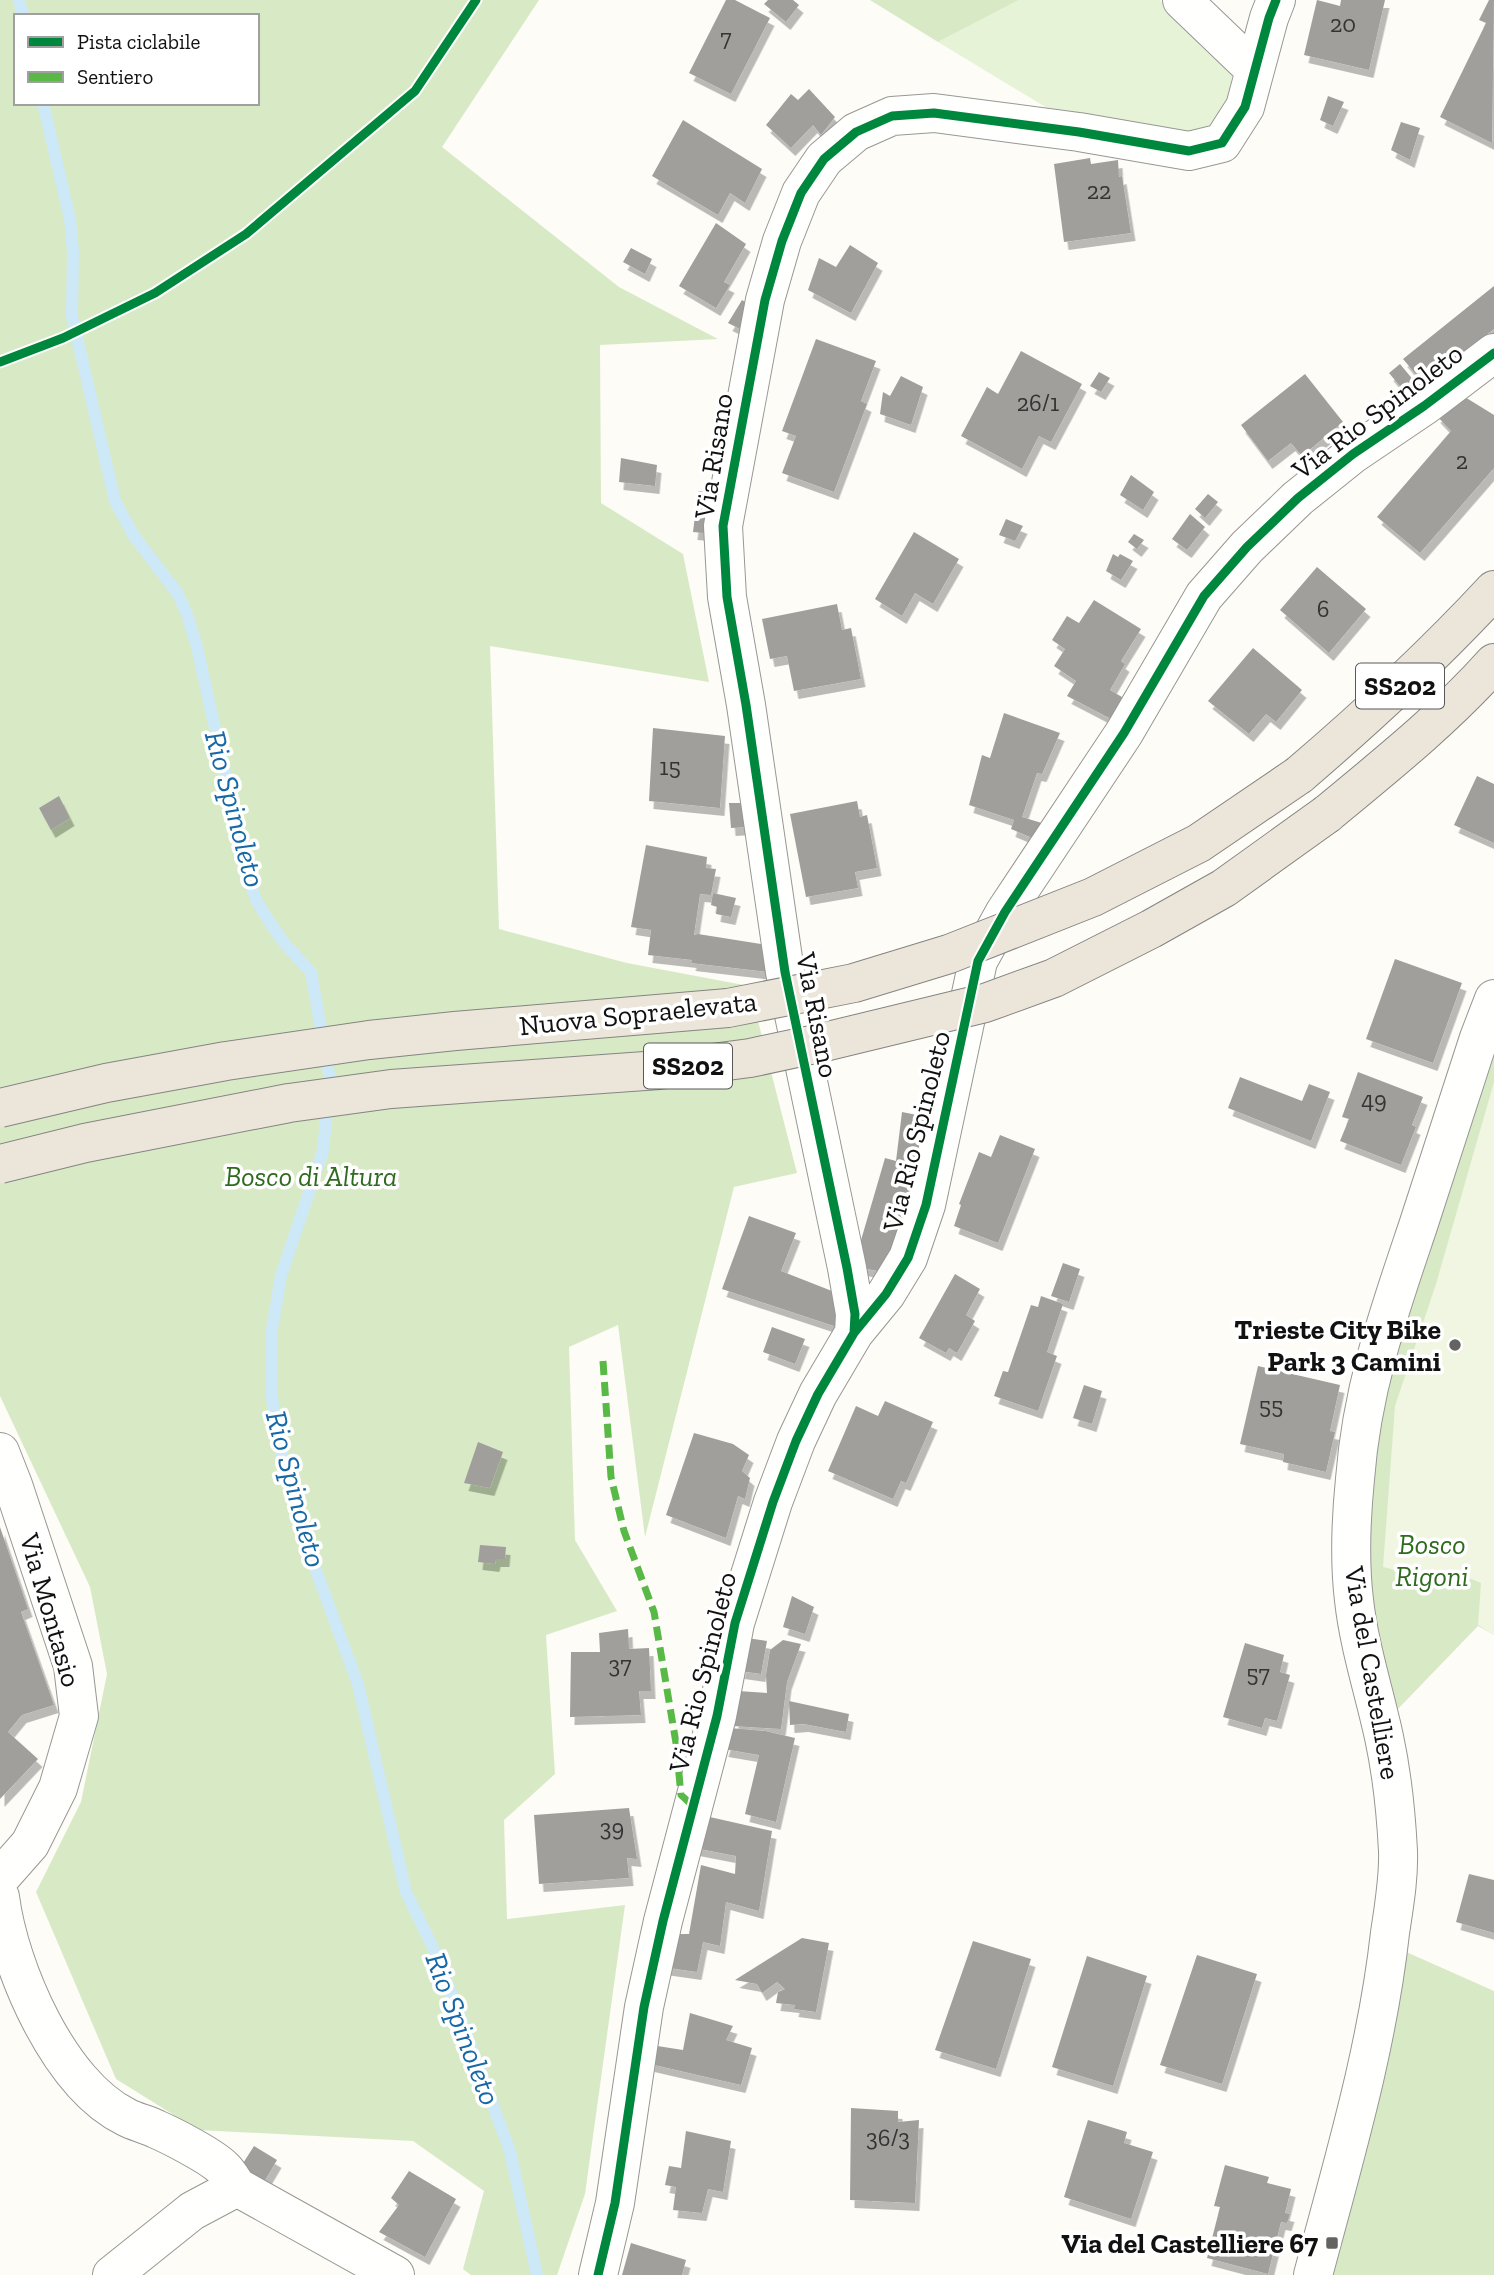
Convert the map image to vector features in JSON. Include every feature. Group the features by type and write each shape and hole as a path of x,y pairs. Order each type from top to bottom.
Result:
{"highway":[{"name":"Nuova Sopraelevata","path":"0,1108 106,1083 239,1059 455,1031 728,1008 854,983 949,954 1093,897 1199,843 1299,775 1373,713 1441,647 1494,590"},
{"name":"Nuova Sopraelevata","path":"0,1164 98,1140 289,1103 391,1089 659,1070 750,1058 985,1003 1054,978 1224,888 1327,814 1408,747 1494,663"}],"street":[{"path":"1182,0 1255,70"},
{"name":"Via Risano","path":"854,1332 855,1314 847,1268 785,972 746,705 727,597 723,526 765,300 782,241 801,193 824,159 856,132 892,116 934,113 1079,131 1189,151 1222,143 1245,107 1276,0"},
{"name":"Via Rio Spinoleto","path":"598,2275 615,2203 644,2007 666,1908 717,1716 735,1623 754,1556 796,1441 818,1394 854,1332 886,1293 908,1258 926,1205 978,961 1005,912 1124,733 1204,596 1247,547 1298,498 1353,454 1424,406 1494,353"},
{"name":"Via del Castelliere","path":"1313,2275 1359,2103 1378,2016 1398,1856 1395,1795 1356,1614 1352,1575 1354,1483 1361,1421 1383,1328 1494,999"},
{"name":"Via Montasio","path":"0,1452 73,1665 79,1716 58,1788 30,1844 0,1878"},
{"path":"0,1897 2,1918 12,1954 33,2006 61,2056 93,2093 125,2117 157,2129 223,2167 237,2186 395,2275"},
{"path":"112,2275 192,2211 237,2186"}],"green space":[{"name":"Bosco di Altura","path":"0,0 539,0 442,147 619,287 718,339 600,345 601,503 683,554 709,682 490,646 499,929 627,963 749,986 797,1173 734,1187 645,1537 618,1325 569,1347 575,1540 617,1611 546,1635 555,1774 504,1820 507,1919 625,1905 585,2194 557,2275 471,2275 463,2269 484,2191 413,2141 198,2130 116,2079 36,1892 81,1802 107,1674 90,1587 0,1396"},
{"path":"870,0 1019,0 938,42"},
{"path":"1019,0 1160,0 1233,72 1226,109 1202,138 1057,114 938,42"},
{"name":"Trieste City Bike Park 3 Camini","path":"1494,1032 1494,1635 1478,1626 1395,1712 1373,1610 1369,1575 1371,1483 1385,1383"},
{"name":"Trieste City Bike Park 3 Camini","path":"1494,1082 1494,1635 1478,1625 1481,1583 1464,1576 1447,1583 1383,1567 1395,1406 1436,1284"},
{"path":"1404,1951 1494,1991 1494,2275 1332,2275"}],"building":[{"path":"726,0 735,0 770,18 731,94 689,73"},
{"path":"768,0 793,0 799,5 786,22 764,4"},
{"path":"1317,0 1340,6 1341,0 1385,0 1369,70 1304,55"},
{"path":"1489,0 1494,0 1492,143 1440,117 1486,23 1479,20"},
{"path":"809,89 835,117 821,135 813,125 791,148 766,125 791,94 798,100"},
{"path":"1328,96 1344,102 1333,126 1320,120"},
{"path":"683,120 762,169 745,203 730,193 718,215 652,176"},
{"path":"1401,122 1420,128 1410,160 1391,150"},
{"path":"1090,158 1091,164 1118,160 1131,233 1064,242 1054,164"},
{"path":"716,223 746,244 724,282 730,285 716,308 679,286"},
{"path":"850,245 878,263 851,313 808,290 819,258 836,267"},
{"path":"631,248 652,259 645,274 623,262"},
{"path":"1494,286 1494,329 1424,384 1403,359"},
{"path":"742,300 753,307 742,330 728,323"},
{"path":"816,339 876,361 861,401 867,404 834,492 782,473 796,436 782,431"},
{"path":"1021,351 1082,384 1051,442 1039,436 1022,469 961,436 987,387 998,394"},
{"path":"1400,364 1420,388 1409,397 1389,373"},
{"path":"1099,372 1110,378 1101,392 1090,386"},
{"path":"1305,374 1343,422 1302,456 1291,443 1268,461 1241,425"},
{"path":"901,376 923,387 911,425 880,414 883,392 890,396"},
{"path":"1460,394 1494,415 1494,468 1420,553 1377,517 1451,431 1436,415"},
{"path":"621,458 657,465 655,486 619,482"},
{"path":"1131,475 1154,492 1143,510 1120,495"},
{"path":"698,491 717,492 714,534 693,532"},
{"path":"1208,494 1218,502 1205,518 1195,509"},
{"path":"1190,514 1205,527 1187,550 1172,539"},
{"path":"1006,519 1023,526 1015,541 999,535"},
{"path":"914,532 959,559 933,604 915,593 902,616 875,599"},
{"path":"1134,534 1144,540 1137,549 1128,542"},
{"path":"1113,554 1118,557 1120,554 1133,561 1121,580 1106,571"},
{"path":"1317,567 1366,609 1329,653 1280,610"},
{"path":"1094,600 1141,629 1121,661 1125,664 1110,690 1127,700 1115,721 1067,696 1076,681 1054,666 1065,649 1052,640 1067,616 1079,623"},
{"path":"837,604 842,630 851,628 861,679 794,691 787,656 770,659 762,619"},
{"path":"1253,648 1302,690 1276,722 1266,714 1249,734 1208,701"},
{"path":"1004,713 1060,733 1042,774 1037,773 1022,817 1045,824 1037,840 1011,829 1014,820 969,805 982,755 990,758"},
{"path":"653,728 725,736 720,808 649,801"},
{"path":"1477,776 1494,784 1494,843 1454,825"},
{"path":"59,796 70,818 51,830 39,808"},
{"path":"857,801 860,817 867,815 877,868 855,872 858,888 806,897 790,814"},
{"path":"729,803 747,803 748,827 731,828"},
{"path":"646,845 707,857 706,868 716,869 711,895 700,894 694,935 779,947 776,973 648,955 651,930 631,927"},
{"path":"713,893 736,898 731,917 716,914 717,907 711,905"},
{"path":"1395,959 1462,983 1433,1063 1366,1039"},
{"path":"1358,1072 1423,1097 1412,1125 1416,1127 1401,1165 1340,1141 1349,1119 1342,1117"},
{"path":"1240,1077 1302,1101 1309,1084 1330,1092 1311,1141 1228,1108"},
{"path":"918,1102 932,1104 902,1216 907,1217 883,1272 857,1267 859,1247 885,1158 896,1161 902,1112 917,1115"},
{"path":"1000,1135 1035,1149 998,1243 954,1226 961,1205 959,1204 979,1152 991,1157"},
{"path":"749,1216 796,1233 781,1271 837,1293 840,1328 722,1289"},
{"path":"1063,1263 1080,1269 1069,1302 1051,1296"},
{"path":"955,1274 980,1289 966,1315 975,1321 957,1353 949,1348 946,1353 919,1338"},
{"path":"1041,1296 1063,1304 1047,1352 1057,1356 1038,1411 994,1396 1003,1371 1008,1372 1031,1305 1038,1307"},
{"path":"772,1327 805,1339 795,1364 763,1352"},
{"path":"1258,1366 1340,1385 1330,1431 1335,1432 1326,1472 1283,1462 1284,1454 1240,1444"},
{"path":"1084,1385 1102,1391 1092,1424 1073,1418"},
{"path":"885,1401 933,1422 906,1483 901,1481 893,1499 828,1471 856,1406 878,1416"},
{"path":"694,1433 733,1444 749,1455 742,1471 750,1478 745,1499 738,1496 726,1538 666,1515"},
{"path":"478,1442 503,1452 490,1488 464,1483"},
{"path":"0,1527 28,1609 21,1612 54,1705 22,1715 8,1732 38,1759 0,1799"},
{"path":"480,1545 506,1547 505,1559 496,1559 495,1564 478,1562"},
{"path":"792,1596 814,1607 805,1634 783,1627"},
{"path":"628,1629 629,1649 649,1648 651,1691 639,1691 641,1715 570,1717 571,1652 600,1652 599,1633"},
{"path":"747,1638 767,1641 761,1674 740,1671"},
{"path":"783,1640 801,1644 787,1682 781,1729 733,1726 738,1691 767,1693 766,1675 770,1650"},
{"path":"1245,1643 1284,1655 1280,1672 1290,1675 1277,1721 1265,1718 1262,1728 1223,1717"},
{"path":"789,1701 849,1714 846,1732 804,1724 790,1725"},
{"path":"730,1728 765,1731 795,1738 776,1822 745,1814 759,1755 724,1749"},
{"path":"629,1808 637,1859 627,1858 629,1878 539,1884 534,1815"},
{"path":"701,1815 772,1831 759,1911 726,1902 720,1946 703,1942 697,1972 662,1967 669,1934 689,1934 701,1865 735,1874 736,1856 695,1848"},
{"path":"1469,1874 1494,1880 1494,1933 1456,1922"},
{"path":"802,1938 829,1943 816,2012 794,2009 795,2005 776,2003 778,1992 785,1989 777,1982 762,1993 757,1984 735,1980"},
{"path":"973,1941 1031,1959 996,2069 935,2050"},
{"path":"1197,1955 1257,1974 1222,2084 1160,2065"},
{"path":"1087,1956 1147,1976 1113,2086 1052,2067"},
{"path":"690,2013 733,2026 726,2040 752,2048 741,2085 650,2064 651,2045 683,2050"},
{"path":"851,2108 898,2111 898,2122 919,2120 915,2203 850,2200"},
{"path":"1088,2120 1127,2132 1124,2143 1153,2152 1131,2219 1064,2197"},
{"path":"686,2131 731,2141 723,2192 708,2189 702,2213 673,2210 676,2187 665,2185 669,2166 681,2168"},
{"path":"254,2146 277,2160 264,2182 240,2168"},
{"path":"1225,2165 1269,2177 1267,2183 1291,2189 1285,2213 1290,2214 1287,2223 1281,2222 1268,2274 1207,2258 1220,2207 1214,2206"},
{"path":"409,2171 456,2199 425,2257 379,2232 399,2205 391,2198"},
{"path":"631,2243 686,2260 682,2275 622,2275"}],"waterway":[{"name":"Rio Spinoleto","path":"19,0 22,14"},
{"name":"Rio Spinoleto","path":"43,105 70,219 73,251 72,316 115,501 134,536 178,594 187,614 197,647 248,877 257,902 271,924 284,943 311,972 330,1079 323,1151 281,1276 271,1335 271,1392 281,1452 298,1522 358,1684 406,1892 438,1958 510,2151 537,2275"}],"marked path":[{"path":"603,1361 611,1477 624,1531 654,1612 676,1743 681,1795 693,1806"}],"cycle path":[{"path":"0,362 63,338 155,293 246,234 415,91 476,0"},
{"path":"854,1333 855,1314 847,1268 785,972 746,705 727,597 723,526 765,300 782,241 801,193 824,159 856,132 892,116 934,113 1079,132 1189,151 1222,143 1245,107 1276,0"},
{"path":"598,2275 615,2203 644,2007 663,1921 717,1716 735,1623 773,1502 796,1441 818,1394 854,1333 886,1294 908,1258 926,1205 978,961 1005,912 1124,733 1204,596 1247,547 1298,498 1353,454 1424,406 1494,353"}],"place":[{"name":"Trieste City Bike Park 3 Camini","path":"1455,1345"},
{"name":"Via del Castelliere 67","path":"1332,2243"}],"park label":[{"name":"Bosco Rigoni","path":"1432,1560"}]}
